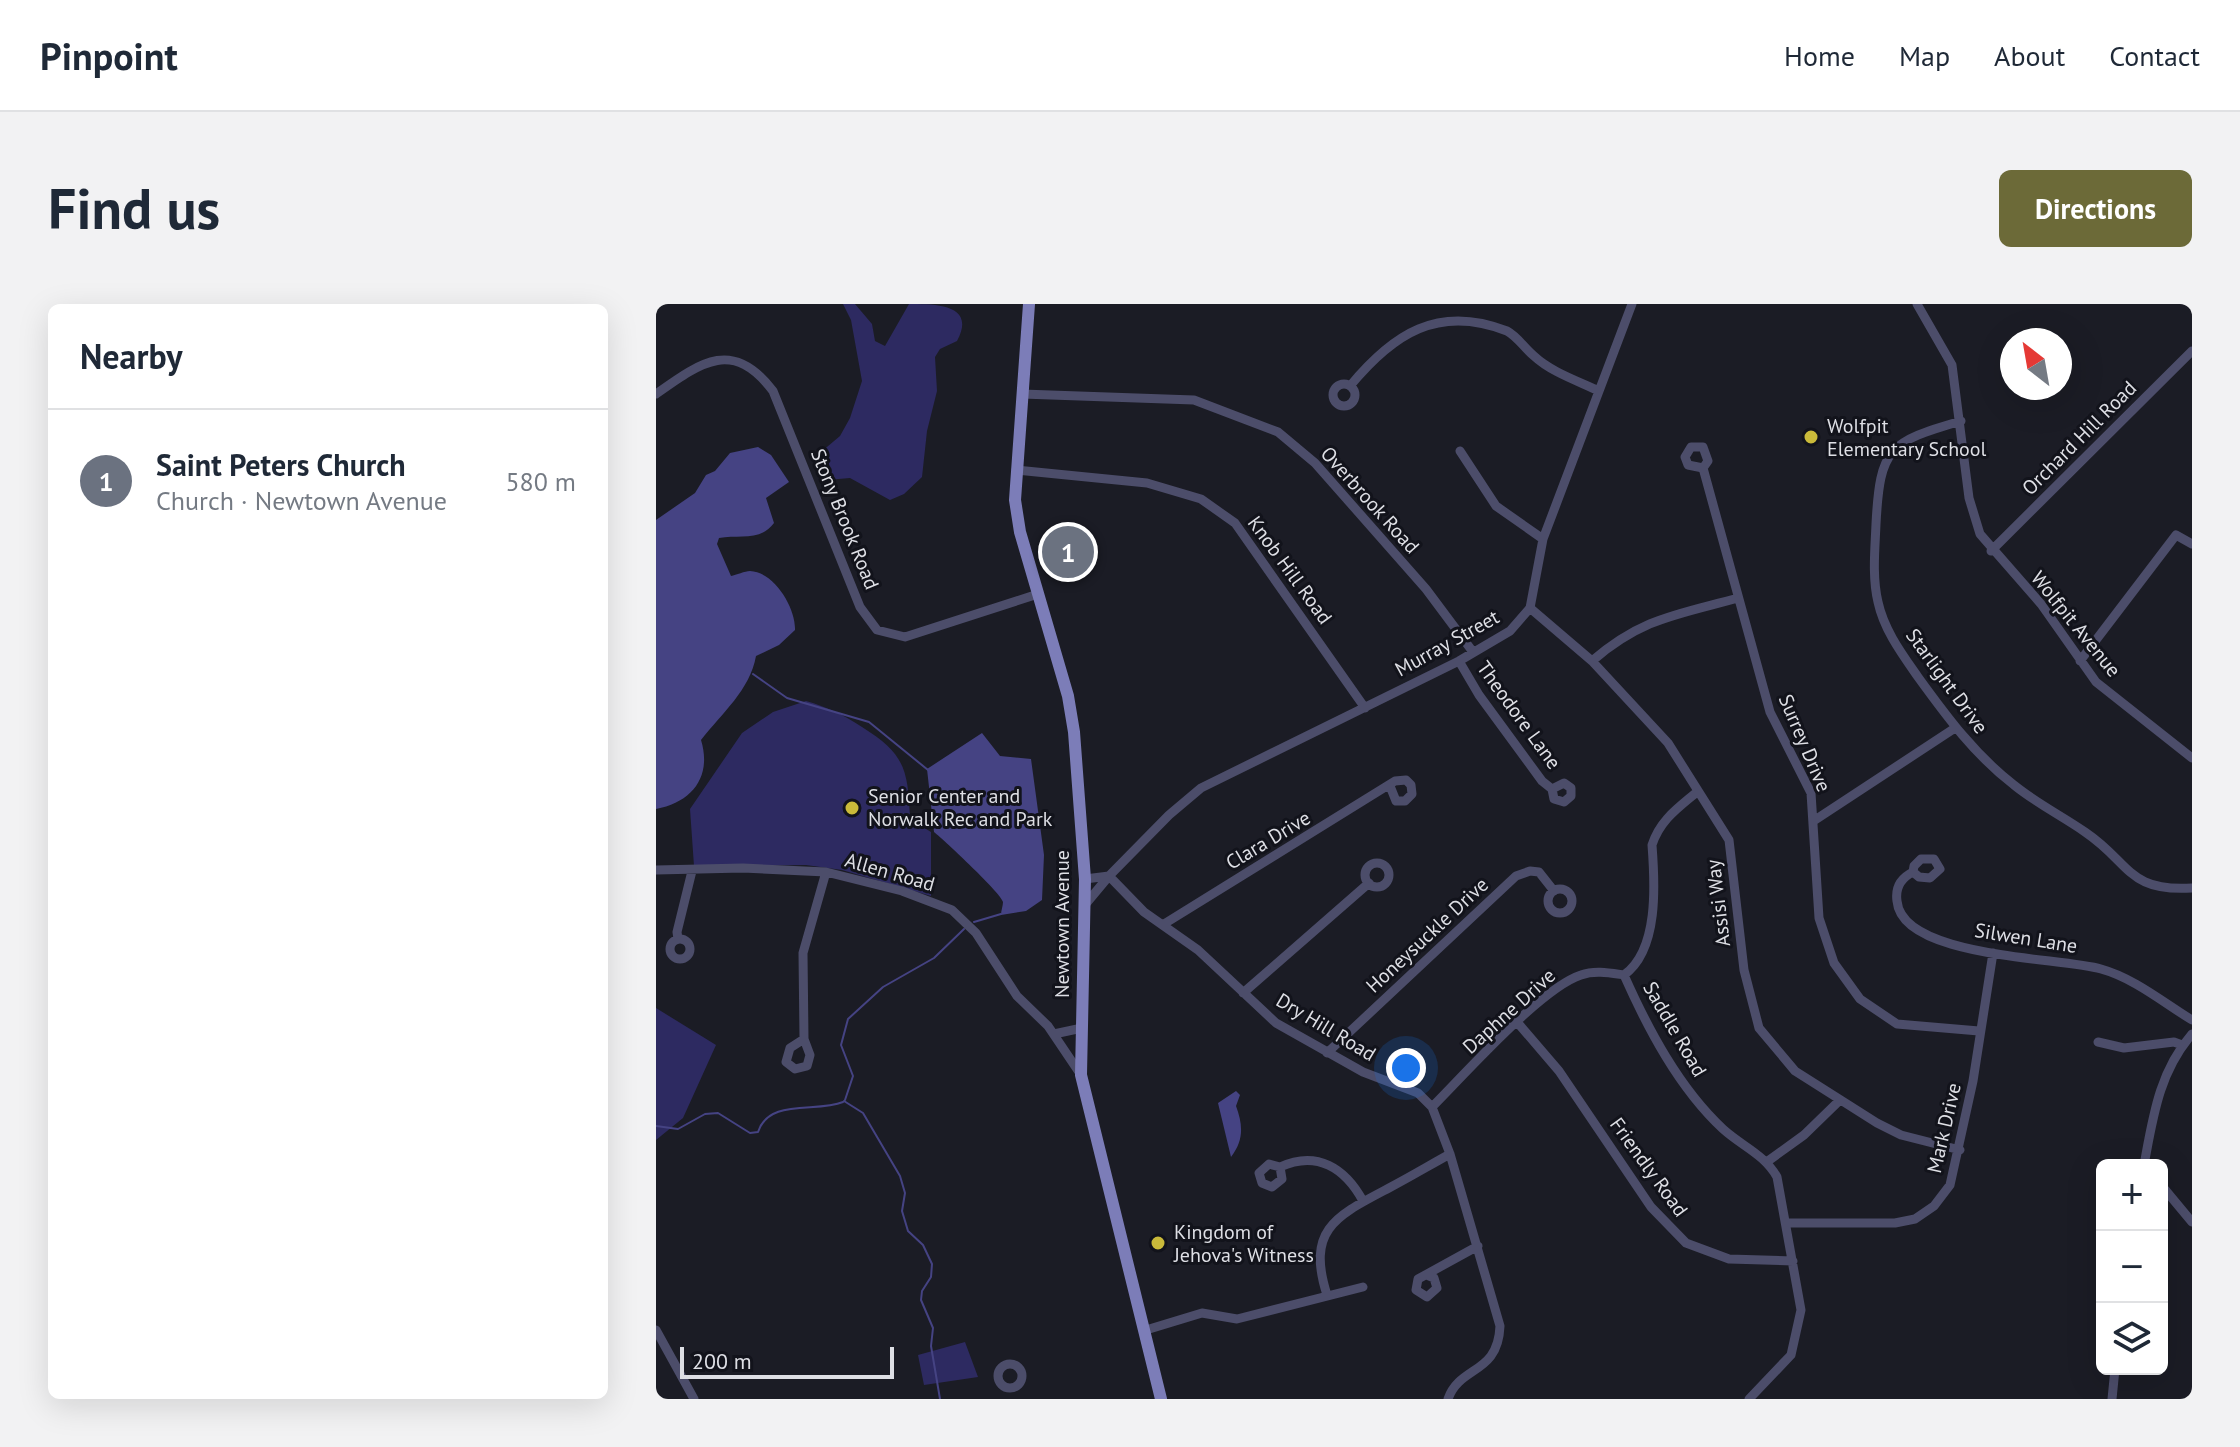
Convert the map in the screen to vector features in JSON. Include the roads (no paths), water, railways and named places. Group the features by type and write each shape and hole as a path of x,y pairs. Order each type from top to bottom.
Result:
{"main road":[{"name":"Newtown Avenue","path":"1029,304 1016,470 1016,512 1068,696 1074,732 1085,879 1081,1075 1161,1399"}],"street":[{"path":"1530,608 1543,539 1632,304"},
{"name":"Wolfpit Avenue","path":"1917,304 1950,361 1972,513 1991,551 2041,604 2080,661 2104,689 2192,758"},
{"path":"1350,386 1396,337 1434,316 1460,316 1508,331 1535,358 1599,391"},
{"name":"Orchard Hill Road","path":"1991,551 2192,351"},
{"name":"Stony Brook Road","path":"656,394 706,361 743,361 761,374 773,391 860,607 877,630 905,637 1038,594"},
{"name":"Overbrook Road","path":"1022,394 1194,400 1278,432 1315,463 1426,589 1473,652"},
{"name":"Starlight Drive","path":"1961,421 1909,438 1886,459 1879,479 1874,563 1878,603 1892,639 1955,728 2016,787 2088,833 2133,877 2154,887 2192,888"},
{"path":"1460,451 1496,506 1543,539"},
{"name":"Surrey Drive","path":"1703,468 1770,712 1811,793 1819,918 1825,942 1844,980 1860,999 1897,1024 1979,1031"},
{"name":"Knob Hill Road","path":"1016,470 1147,483 1201,499 1235,523 1365,708"},
{"path":"2080,661 2176,535 2192,544"},
{"path":"1592,661 1622,635 1649,622 1738,598"},
{"name":"Murray Street","path":"1084,906 1169,815 1201,788 1459,661 1510,631 1530,608"},
{"name":"Assisi Way","path":"1530,608 1592,661 1668,743 1729,840 1744,970 1759,1028 1795,1071 1840,1100 1901,1135 1960,1150"},
{"name":"Theodore Lane","path":"1459,661 1479,695 1532,768 1552,789"},
{"path":"1815,820 1955,728"},
{"name":"Clara Drive","path":"1164,924 1390,786"},
{"name":"Saddle Road","path":"1697,792 1661,823 1655,835 1649,931 1634,968 1624,975 1680,1079 1724,1129 1768,1161"},
{"name":"Allen Road","path":"656,870 743,868 826,872 902,891 952,910 976,933 1017,996 1054,1034 1081,1075"},
{"path":"678,939 692,871"},
{"name":"Honeysuckle Drive","path":"1327,1053 1516,876 1530,871 1539,872 1554,891"},
{"path":"804,1039 803,953 826,872"},
{"name":"Silwen Lane","path":"1913,872 1901,880 1896,891 1901,917 1912,928 1931,937 1993,953 2102,969 2136,985 2192,1020"},
{"path":"1085,879 1109,876"},
{"name":"Dry Hill Road","path":"1109,876 1144,912 1164,924 1276,1023 1363,1072 1418,1093 1432,1107"},
{"path":"1243,993 1369,883"},
{"name":"Mark Drive","path":"1788,1223 1828,1220 1874,1224 1915,1219 1934,1206 1950,1185 1960,1150 1993,953"},
{"name":"Daphne Drive","path":"1432,1107 1517,1022 1563,983 1581,974 1624,975"},
{"name":"Friendly Road","path":"1517,1022 1559,1071 1651,1207 1686,1243 1729,1259 1793,1261"},
{"path":"1054,1034 1082,1028"},
{"path":"2145,1159 2159,1092 2182,1045 2192,1034"},
{"path":"2098,1042 2124,1048 2174,1042 2182,1045"},
{"path":"1749,1399 1791,1355 1801,1310 1788,1223 1777,1177 1768,1161 1804,1135 1840,1100"},
{"path":"1432,1107 1450,1154 1500,1326 1499,1344 1492,1358 1460,1382 1448,1399"},
{"path":"1327,1295 1318,1267 1324,1234 1330,1224 1363,1201 1450,1154"},
{"path":"1280,1167 1304,1159 1326,1163 1345,1173 1363,1201"},
{"path":"2168,1193 2192,1222"},
{"path":"1427,1275 1478,1246"},
{"path":"1146,1330 1202,1313 1237,1319 1363,1287"},
{"path":"656,1330 694,1399"},
{"path":"2112,1399 2114,1375"},
{"path":"1015,1388 1019,1399"}],"waterway":[{"path":"753,674 787,698 869,722 928,770"},
{"path":"974,922 1001,914"},
{"path":"845,1100 853,1076 841,1045 848,1019 883,987 934,958 964,929"},
{"path":"844,1101 863,1113 900,1176 905,1193 902,1211 908,1231 923,1245 932,1264 931,1277 922,1291 921,1300 933,1328 931,1346 940,1399"},
{"path":"656,1126 678,1129 705,1114 718,1113 750,1133 758,1132 764,1121 783,1110 843,1102"}],"place":[{"name":"Wolfpit Elementary School","path":"1811,437"},
{"name":"Saint Peters Church","path":"1068,552"},
{"name":"Senior Center and Norwalk Rec and Park","path":"852,808"},
{"name":"Kingdom of Jehova's Witness","path":"1158,1243"}]}
